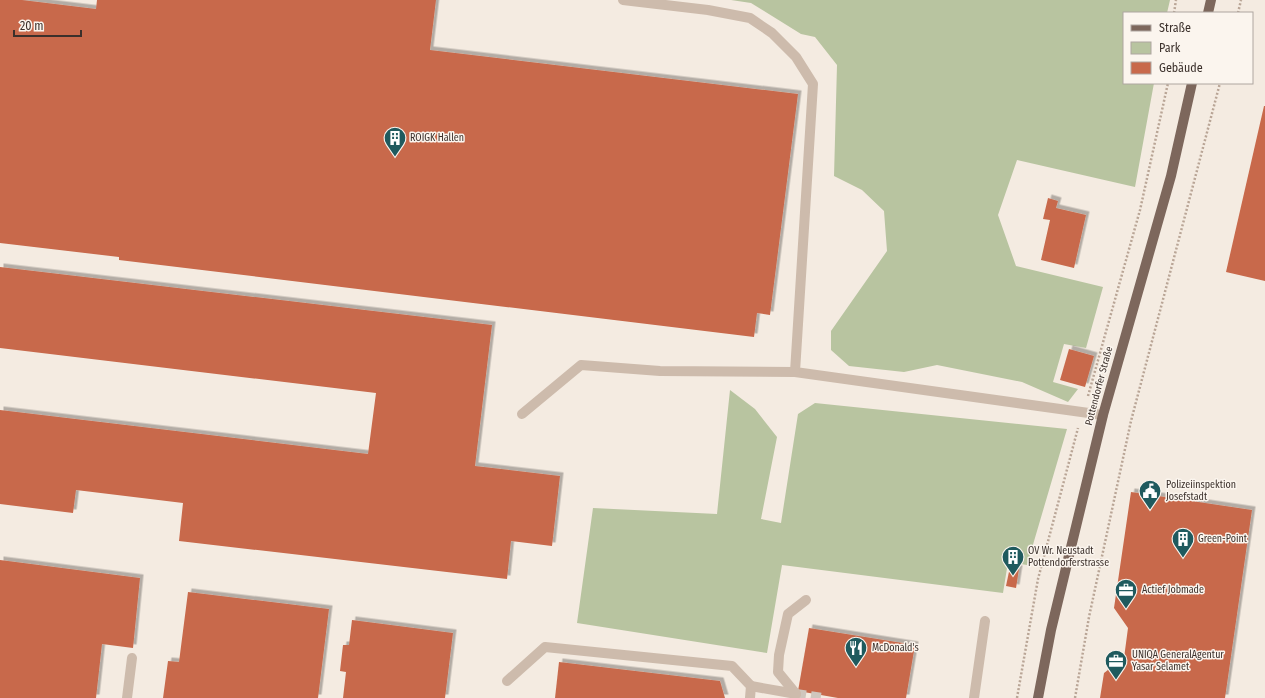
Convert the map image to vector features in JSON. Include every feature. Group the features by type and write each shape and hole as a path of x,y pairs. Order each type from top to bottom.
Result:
{"main road":[{"path":"1208,12 1211,0"},
{"name":"Pottendorfer Straße","path":"1038,698 1051,630 1103,415 1171,176 1192,84"}],"lane":[{"path":"622,0 708,10 750,18 772,33 796,57 813,84 796,372"},
{"path":"522,414 581,365 660,371 796,372 1103,415"},
{"path":"507,681 544,647 732,666 751,686 796,694 778,672 779,655 788,614 806,600"},
{"path":"974,698 985,621"},
{"path":"127,698 132,658"},
{"path":"750,698 751,686"}],"path":[{"path":"1174,12 1176,0"},
{"path":"1238,12 1241,0"},
{"path":"1017,698 1038,579 1070,454 1140,210 1168,84"},
{"path":"1075,698 1088,617 1131,421 1220,84"}],"green space":[{"path":"731,0 1170,0 1167,12 1123,12 1123,84 1154,84 1135,187 1017,160 998,215 1016,266 1103,287 1086,348 1064,344 1053,382 1078,389 1068,402 1022,382 937,365 904,372 849,366 831,350 831,331 887,251 884,211 862,190 834,176 837,65 815,37 801,34 751,3"},
{"path":"730,390 755,409 777,437 761,519 781,523 798,414 815,403 1067,429 1027,565 1008,562 1003,593 782,565 767,653 577,623 593,508 717,514"}],"building":[{"name":"ROIGK Hallen","path":"0,0 22,0 96,9 97,0 436,0 430,50 798,94 770,315 757,313 754,337 119,260 119,257 0,243"},
{"path":"1265,106 1265,281 1226,272"},
{"path":"1048,198 1058,201 1056,208 1086,215 1074,268 1041,260 1050,220 1043,219"},
{"path":"0,267 492,325 475,466 560,476 552,546 511,541 507,579 179,541 183,503 76,490 73,513 0,504 0,410 368,454 376,393 0,348"},
{"path":"1069,349 1094,356 1085,387 1060,380"},
{"name":"Green-Point","path":"1131,492 1252,510 1225,698 1100,698 1104,673 1124,658 1128,628 1114,608"},
{"path":"0,560 140,578 133,648 102,644 96,698 0,698"},
{"name":"OV Wr. Neustadt Pottendorferstrasse","path":"1010,567 1019,569 1016,588 1006,586"},
{"path":"188,592 329,609 318,698 163,698 168,661 179,662"},
{"path":"352,620 453,633 445,698 343,698 346,672 340,671 343,645 349,645"},
{"name":"McDonald's","path":"809,628 915,645 906,698 838,698 798,691"},
{"path":"559,662 720,681 725,698 555,698"}],"tunnel":[{"path":"796,694 822,698"}],"place":[{"name":"ROIGK Hallen","path":"395,158"},
{"name":"Polizeiinspektion Josefstadt","path":"1150,510"},
{"name":"Green-Point","path":"1183,558"},
{"name":"OV Wr. Neustadt Pottendorferstrasse","path":"1013,576"},
{"name":"Actief Jobmade","path":"1126,610"},
{"name":"McDonald's","path":"856,668"},
{"name":"UNIQA GeneralAgentur Yasar Selamet","path":"1116,680"}]}
